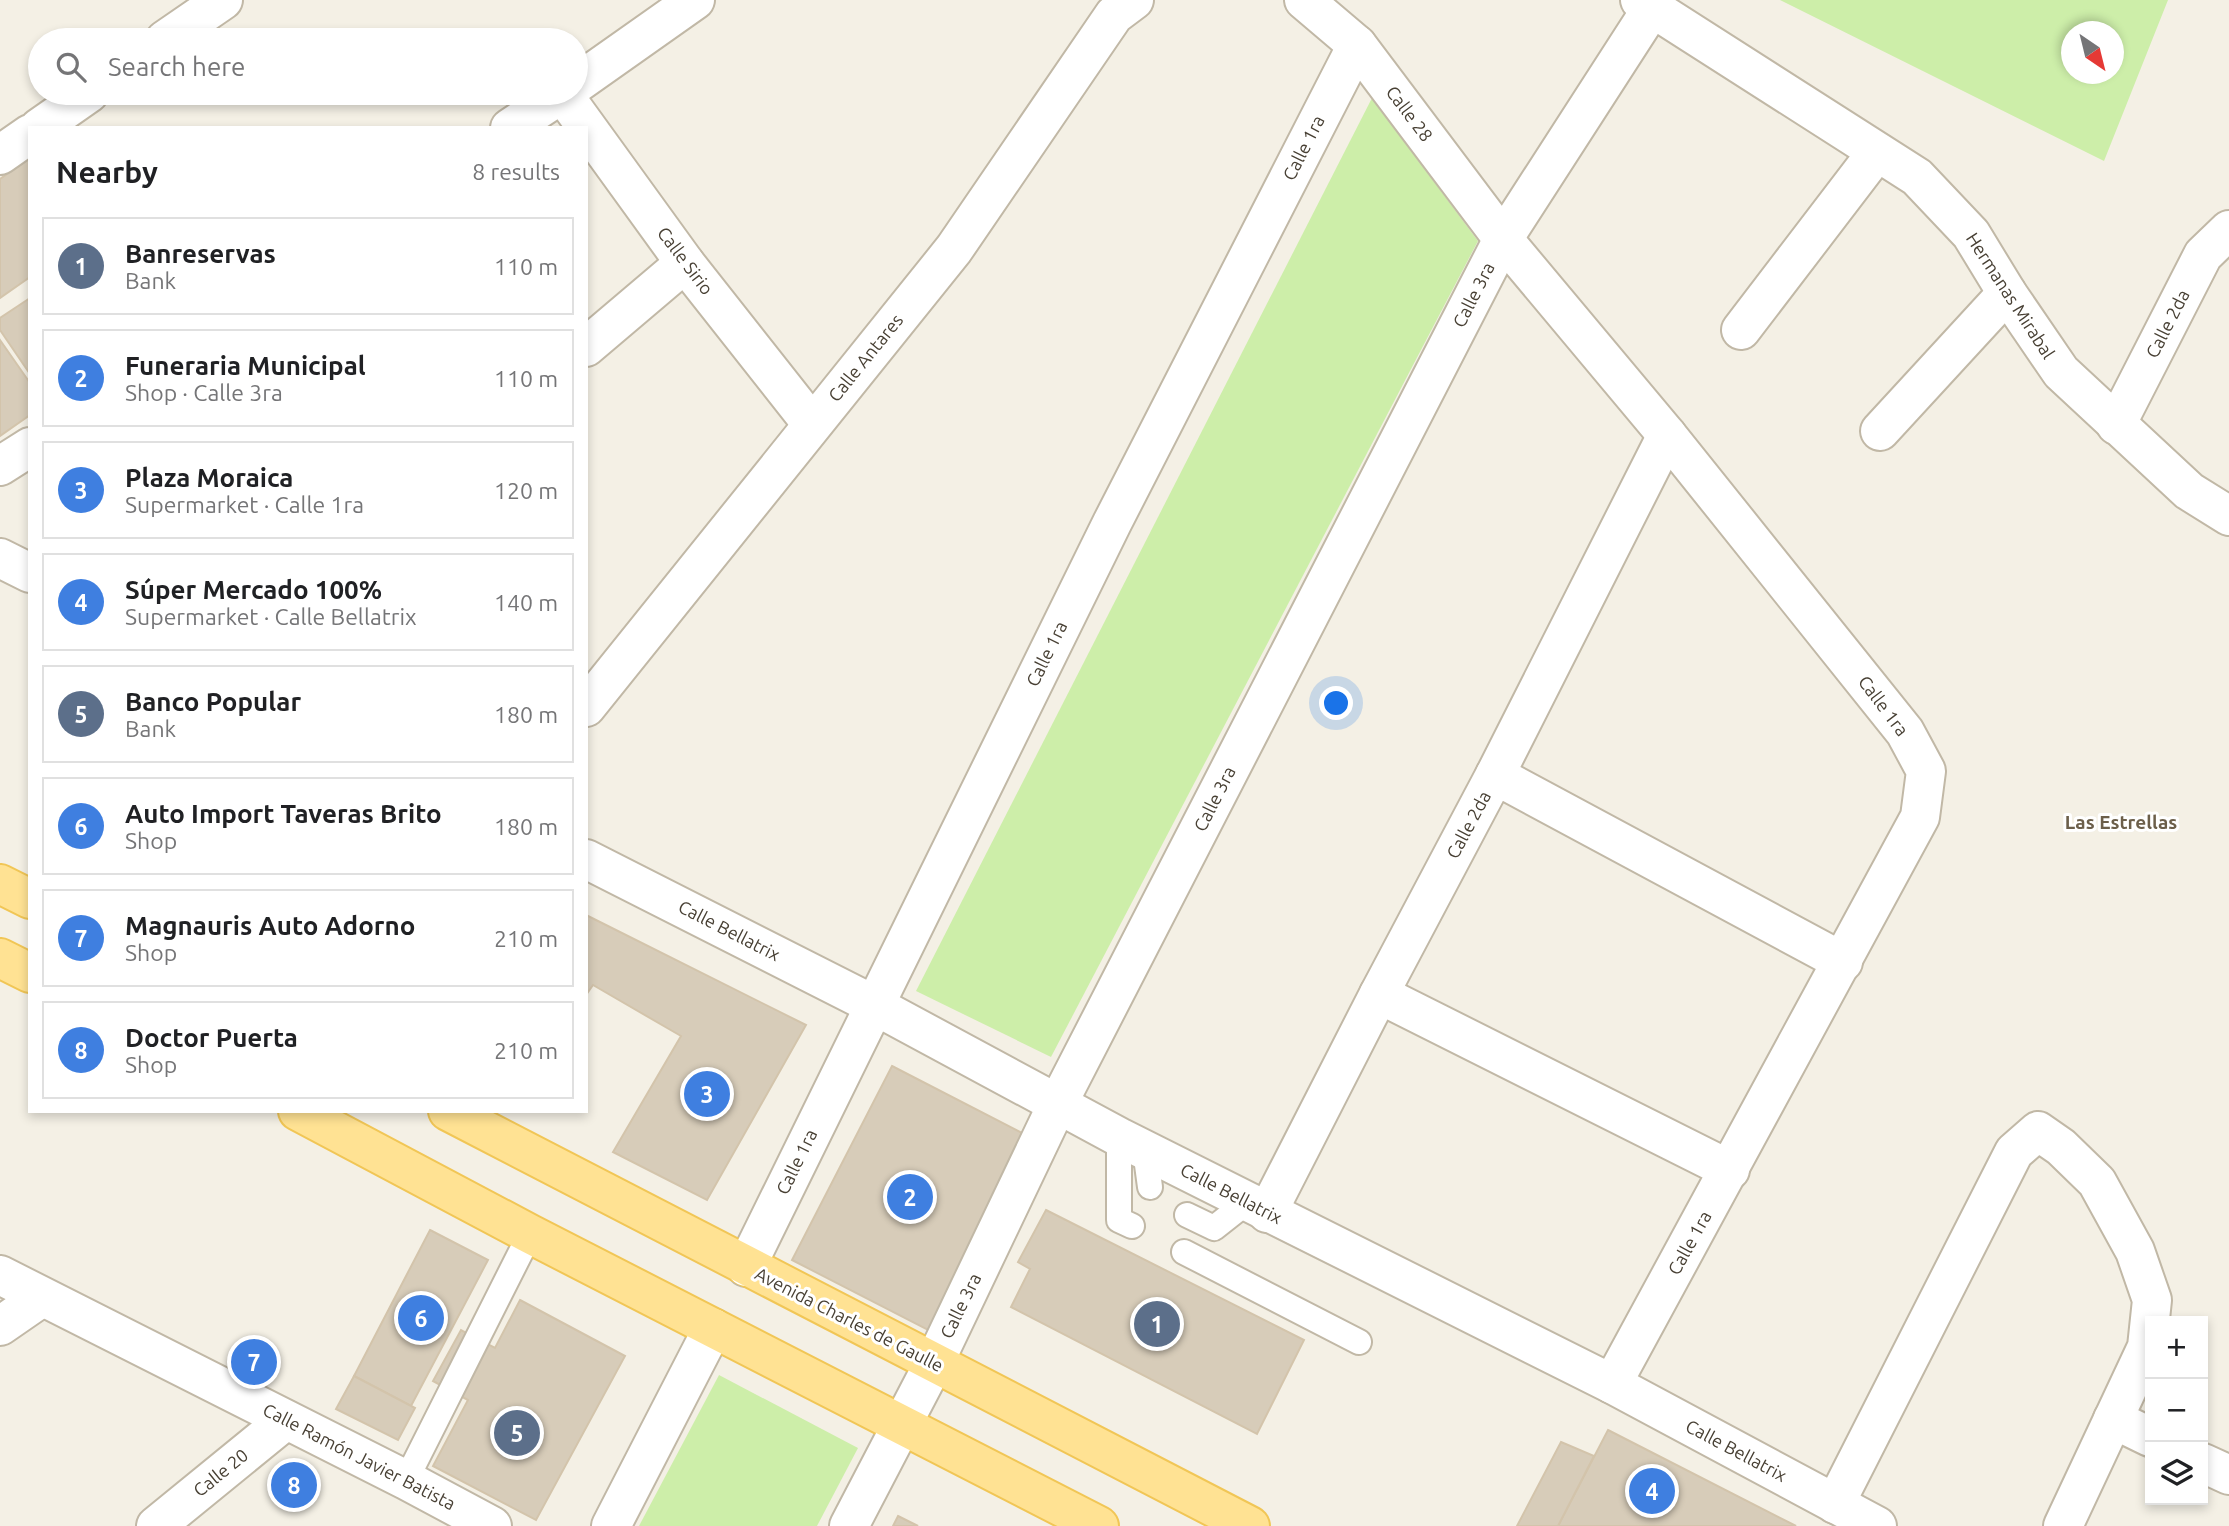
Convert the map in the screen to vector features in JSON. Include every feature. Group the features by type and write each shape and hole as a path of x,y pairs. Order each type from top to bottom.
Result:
{"main road":[{"path":"0,884 28,898"},
{"path":"0,958 28,972"},
{"path":"302,1113 900,1426 1099,1526"},
{"name":"Avenida Charles de Gaulle","path":"452,1113 1250,1526"}],"street":[{"path":"182,28 223,0"},
{"path":"588,75 695,0"},
{"name":"Calle Antares","path":"588,704 954,249 1114,16 1134,0"},
{"name":"Calle 28","path":"1304,0 1357,45 1503,239"},
{"name":"Hermanas Mirabal","path":"1646,4 1917,177 1971,234 2061,372 2189,491 2229,516"},
{"name":"Calle 3ra","path":"849,1526 934,1363 1057,1105 1503,239 1646,4"},
{"name":"Calle 1ra","path":"746,1267 1112,523 1357,45"},
{"path":"42,126 72,105"},
{"path":"513,126 544,105"},
{"name":"Calle Sirio","path":"571,105 586,126"},
{"name":"Calle Sirio","path":"588,129 685,263 812,424"},
{"path":"0,155 28,135"},
{"path":"1741,330 1877,152"},
{"name":"Calle 2da","path":"2116,425 2203,256 2229,230"},
{"name":"Calle 1ra","path":"1503,239 1667,435 1905,732 1926,771 1920,817 1612,1384"},
{"path":"588,345 685,263"},
{"path":"1880,431 2007,293"},
{"name":"Calle 2da","path":"1257,1208 1379,994 1495,775 1667,435"},
{"path":"0,466 28,448"},
{"path":"0,558 28,572"},
{"path":"1495,775 1843,962"},
{"name":"Calle Bellatrix","path":"588,860 874,1004 1057,1105 1138,1158 1257,1208 1612,1384 1877,1526"},
{"path":"1379,994 1730,1170"},
{"path":"1835,1504 2014,1152 2038,1131 2061,1147 2096,1182 2135,1251 2152,1300 2147,1348 2063,1526"},
{"name":"Calle Ramón Javier Batista","path":"0,1275 492,1526"},
{"path":"0,1326 42,1297"},
{"path":"611,1526 713,1328"},
{"path":"2113,1419 2145,1435"},
{"name":"Calle 20","path":"156,1526 286,1420"},
{"path":"2208,1465 2229,1475"}],"lane":[{"path":"1132,1226 1119,1220 1138,1158"},
{"path":"1187,1215 1214,1228 1257,1208"},
{"path":"406,1480 530,1234"},
{"path":"1184,1252 1359,1342"}],"green space":[{"path":"1780,0 2168,0 2104,161"},
{"path":"1372,98 1478,241 1051,1057 916,991"},
{"path":"719,1375 858,1448 817,1526 639,1526"}],"building":[{"path":"28,159 28,278 0,298 0,179"},
{"path":"28,299 28,371 0,330 0,318"},
{"path":"0,340 28,380 28,416 0,436"},
{"path":"588,916 806,1025 707,1200 613,1152 681,1036 593,985 588,992"},
{"path":"892,1066 1024,1134 932,1332 792,1260"},
{"path":"1046,1210 1304,1340 1257,1434 1011,1307 1030,1269 1018,1262"},
{"path":"430,1230 488,1260 411,1406 354,1376"},
{"path":"520,1300 625,1356 536,1520 433,1466 468,1400 433,1381 461,1330 495,1348"},
{"path":"354,1376 415,1408 398,1440 336,1409"},
{"path":"1608,1430 1796,1526 1558,1526"},
{"path":"1561,1442 1594,1456 1558,1526 1517,1526"},
{"path":"898,1516 918,1526 893,1526"}],"place":[{"name":"Plaza Moraica","path":"707,1094"},
{"name":"Funeraria Municipal","path":"910,1197"},
{"name":"Auto Import Taveras Brito","path":"421,1318"},
{"name":"Banreservas","path":"1157,1324"},
{"name":"Magnauris Auto Adorno","path":"254,1362"},
{"name":"Banco Popular","path":"517,1433"},
{"name":"Doctor Puerta","path":"294,1485"},
{"name":"Súper Mercado 100%","path":"1652,1491"}],"district":[{"name":"Las Estrellas","path":"2121,822"}]}
